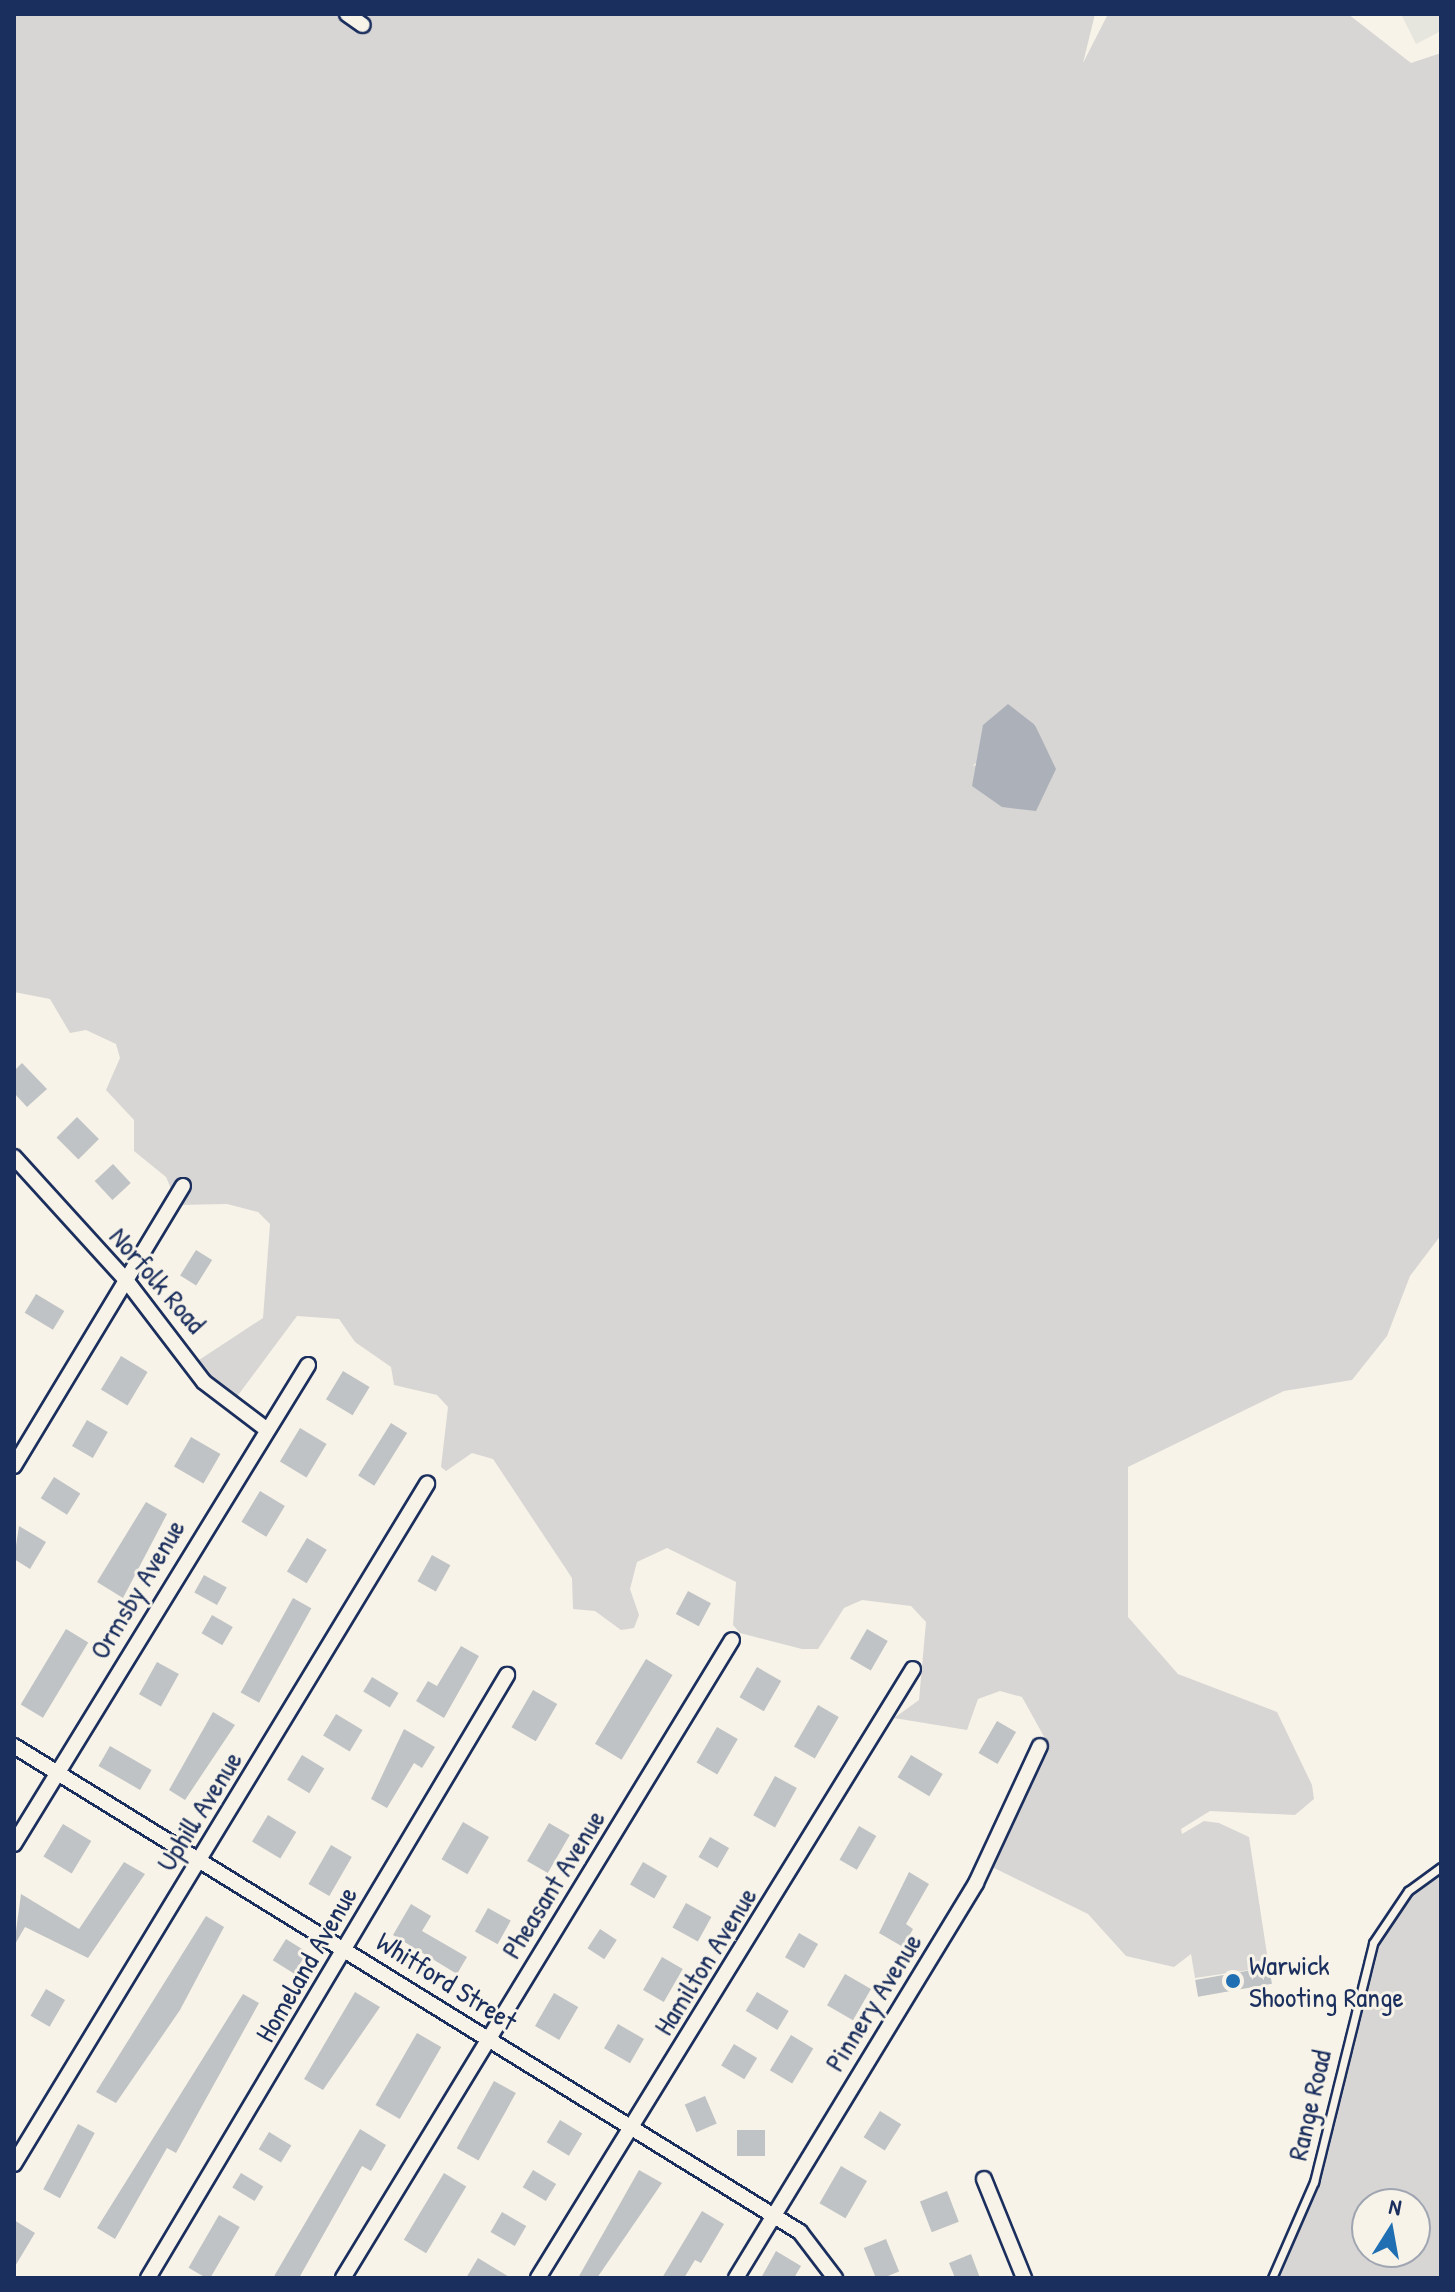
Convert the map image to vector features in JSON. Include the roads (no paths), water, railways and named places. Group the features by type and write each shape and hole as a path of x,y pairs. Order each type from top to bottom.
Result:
{"street":[{"path":"347,14 363,25"},
{"name":"Norfolk Road","path":"14,1157 126,1280 204,1382 266,1429"},
{"path":"14,1466 183,1186"},
{"name":"Ormsby Avenue","path":"14,1844 308,1365"},
{"name":"Uphill Avenue","path":"14,2164 427,1484"},
{"name":"Pheasant Avenue","path":"343,2278 732,1640"},
{"name":"Hamilton Avenue","path":"538,2278 913,1669"},
{"name":"Homeland Avenue","path":"148,2278 507,1675"},
{"name":"Whitford Street","path":"14,1746 344,1947 810,2240 835,2278"},
{"name":"Pinnery Avenue","path":"736,2278 976,1883 1040,1746"},
{"path":"984,2179 1024,2278"}],"lane":[{"name":"Range Road","path":"1272,2278 1314,2182 1373,1943 1408,1891 1441,1867"}],"place":[{"name":"Warwick Shooting Range","path":"1233,1981"}]}
